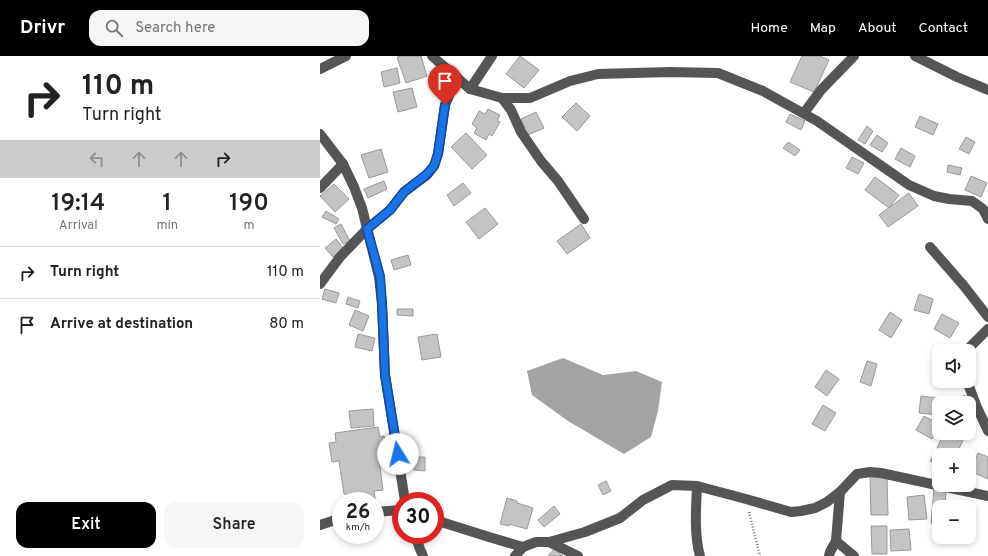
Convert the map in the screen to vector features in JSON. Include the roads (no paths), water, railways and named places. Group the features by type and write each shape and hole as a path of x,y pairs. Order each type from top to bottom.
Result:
{"street":[{"path":"320,69 346,56"},
{"path":"432,56 470,89 502,98 530,98 570,81 598,74 670,72 718,73 763,91 804,113 909,185 934,196 972,201 983,209 988,219"},
{"path":"470,89 492,56"},
{"path":"804,113 821,90 854,56"},
{"path":"915,56 957,77 988,90"},
{"path":"320,284 340,257 367,229 390,210 404,192 426,175 434,166 438,154 445,105 457,78"},
{"path":"502,98 511,110 525,138 541,161 558,181 584,219"},
{"path":"320,134 343,164 354,187 362,208 380,276 385,375 404,492"},
{"path":"320,188 343,164"},
{"path":"930,247 964,286 988,317"},
{"path":"973,344 988,329"},
{"path":"970,388 988,431"},
{"path":"515,556 523,547 536,542 549,542 585,532 620,518 643,500 672,485 697,486 791,512 815,508 827,502 840,492 857,474 870,472 881,473 988,496"},
{"path":"697,486 696,526 700,556"},
{"path":"829,556 836,542 840,492"},
{"path":"320,524 332,521"},
{"path":"444,523 523,547"},
{"path":"549,542 578,556"},
{"path":"836,542 854,556"},
{"path":"418,544 423,556"}]}
